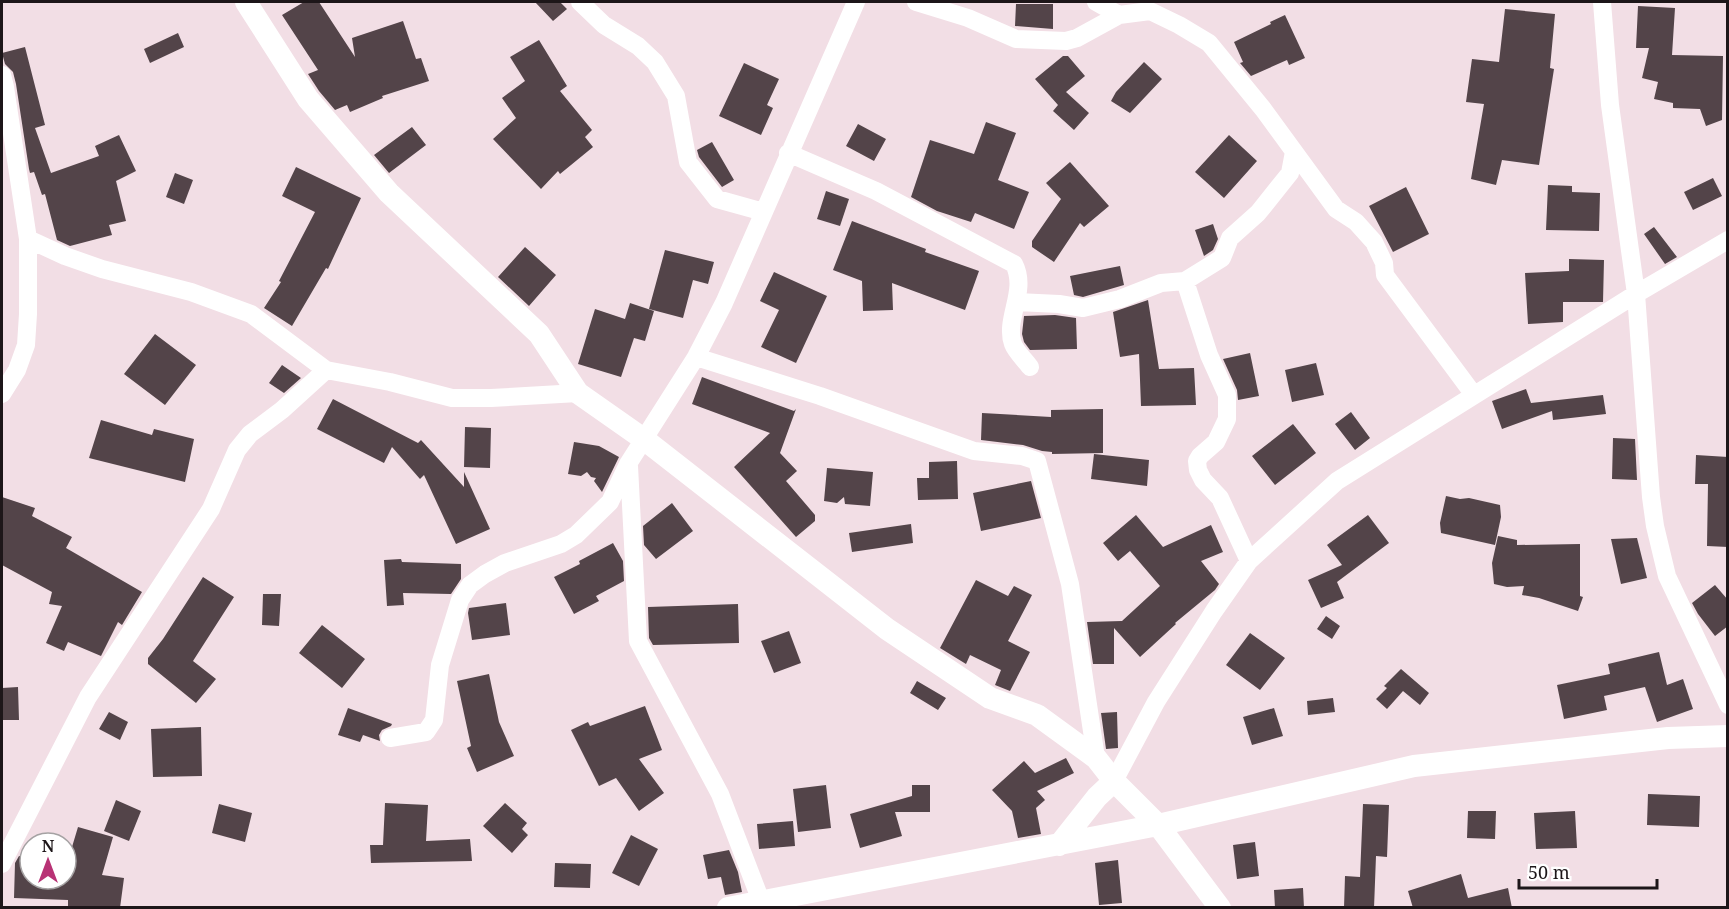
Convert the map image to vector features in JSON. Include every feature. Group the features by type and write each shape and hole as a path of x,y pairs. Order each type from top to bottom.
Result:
{"street":[{"path":"246,2 308,99 389,193 539,334 578,393 645,440 887,628 990,698 1037,715 1095,759 1158,825 1220,908"},
{"path":"580,2 604,25 638,46 655,62 676,96 688,162 717,199 764,212"},
{"path":"390,738 426,732 434,720 440,665 460,600 470,585 505,562 561,544 576,535 610,502 628,464 696,357 724,303 856,2"},
{"path":"916,2 968,18 1017,39 1066,41 1077,38 1119,15 1150,11 1209,43 1263,109 1336,209 1356,222 1374,242 1384,263 1385,275 1474,394"},
{"path":"1096,2 1119,15"},
{"path":"1602,2 1610,105 1636,294 1655,526 1667,576 1728,705"},
{"path":"2,75 28,239 26,345 17,370 2,394"},
{"path":"1017,302 1059,304 1083,308 1120,299 1161,283 1185,281 1222,258 1230,238 1258,213 1290,173 1294,152"},
{"path":"788,153 876,191 1014,264 1019,272 1017,302 1010,333 1013,346 1030,367"},
{"path":"28,239 102,270 191,292 251,314 326,370 390,382 452,398 578,393"},
{"path":"1059,845 1097,797 1114,781 1156,702 1249,561 1272,543 1337,481 1636,294 1728,240"},
{"path":"1185,281 1209,355 1227,395 1227,419 1216,442 1197,461 1198,470 1203,480 1220,498 1249,561"},
{"path":"696,357 820,396 974,451 1022,456 1037,461 1070,584 1095,759"},
{"path":"2,864 88,697 211,509 237,450 250,434 282,410 326,370"},
{"path":"628,464 639,641 720,794 760,901"},
{"path":"728,908 1158,825 1414,766 1668,738 1728,736"}],"building":[{"path":"304,2 319,2 355,57 352,38 403,21 416,59 421,58 429,81 382,96 383,98 350,112 347,105 335,110 308,74 318,70 282,15"},
{"path":"535,2 560,2 567,9 553,21"},
{"path":"1016,4 1053,4 1053,29 1015,26"},
{"path":"1638,6 1675,8 1672,55 1723,56 1722,120 1706,126 1700,109 1673,108 1673,103 1654,99 1658,82 1642,78 1649,48 1636,48"},
{"path":"1505,9 1555,14 1550,68 1554,69 1539,165 1502,160 1496,185 1471,179 1484,104 1466,102 1472,59 1499,62"},
{"path":"1285,15 1305,58 1289,65 1287,60 1251,76 1240,63 1243,62 1234,42"},
{"path":"178,33 184,47 150,63 144,49"},
{"path":"539,40 567,86 560,91 592,130 585,137 593,147 560,174 558,171 541,189 493,139 516,118 502,98 525,81 510,57"},
{"path":"25,47 45,125 35,128 51,173 99,156 95,146 119,135 136,171 116,181 126,221 109,225 112,235 70,246 57,240 45,194 42,195 34,172 30,173 16,84 13,72 5,64 2,53"},
{"path":"1063,56 1068,56 1085,76 1066,92 1089,113 1074,130 1053,111 1058,105 1035,79"},
{"path":"1144,62 1162,79 1130,113 1111,101 1116,92"},
{"path":"744,63 779,79 767,105 773,108 761,135 719,116"},
{"path":"986,122 1016,133 998,180 1029,192 1014,229 975,213 971,222 937,211 911,197 930,140 974,154"},
{"path":"858,124 886,139 874,161 846,146"},
{"path":"412,127 426,145 389,173 374,155"},
{"path":"1229,135 1257,161 1224,198 1195,172"},
{"path":"712,142 734,180 722,187 699,157 697,150"},
{"path":"1070,162 1109,206 1084,227 1080,223 1054,262 1032,247 1032,241 1061,199 1046,183"},
{"path":"296,167 361,198 328,269 326,268 292,326 264,308 281,282 279,281 315,212 282,196"},
{"path":"175,173 193,180 184,204 166,197"},
{"path":"1713,178 1722,196 1693,210 1684,192"},
{"path":"1548,185 1572,186 1572,192 1600,193 1599,231 1546,230"},
{"path":"1406,187 1429,234 1393,252 1369,206"},
{"path":"826,191 849,199 840,226 817,219"},
{"path":"852,221 926,249 925,252 979,271 965,310 892,283 893,310 863,311 862,281 833,270"},
{"path":"1213,224 1218,239 1213,250 1204,256 1195,230"},
{"path":"1654,227 1677,257 1665,264 1644,234"},
{"path":"525,247 556,275 529,306 498,277"},
{"path":"665,250 714,262 708,284 693,280 683,318 649,309"},
{"path":"1569,259 1604,260 1603,302 1563,302 1563,322 1528,324 1525,273 1569,271"},
{"path":"1120,266 1124,285 1083,297 1074,295 1070,276"},
{"path":"774,272 827,296 796,363 761,347 779,310 760,301"},
{"path":"1148,300 1159,369 1194,368 1196,405 1141,406 1139,354 1120,357 1113,312"},
{"path":"630,303 654,311 645,341 634,338 621,377 578,364 595,309 625,319"},
{"path":"1055,315 1076,318 1077,349 1030,350 1022,334 1024,316"},
{"path":"155,334 196,365 165,405 124,374"},
{"path":"1250,353 1259,396 1238,400 1237,390 1223,359"},
{"path":"1316,363 1324,395 1292,402 1285,370"},
{"path":"282,365 301,378 284,393 269,383"},
{"path":"702,377 794,411 796,409 780,453 797,471 786,481 815,515 815,521 796,537 734,467 770,433 692,404"},
{"path":"1526,389 1531,403 1603,395 1606,414 1553,420 1552,411 1502,429 1492,401"},
{"path":"333,399 418,443 421,440 464,487 464,472 490,529 456,544 424,475 420,479 392,447 384,463 317,429"},
{"path":"1103,409 1103,453 1052,454 1052,452 1023,445 981,440 982,413 1051,417 1051,410"},
{"path":"1351,412 1370,438 1355,450 1335,424"},
{"path":"101,420 152,435 154,429 194,439 185,482 89,458"},
{"path":"1293,424 1316,453 1275,485 1252,456"},
{"path":"465,427 491,428 490,468 464,467"},
{"path":"1613,438 1635,439 1637,480 1612,479"},
{"path":"574,442 599,446 619,457 602,492 594,481 596,478 591,477 587,472 581,476 568,474"},
{"path":"1094,454 1149,460 1147,486 1091,479"},
{"path":"1696,455 1728,457 1728,547 1707,546 1708,484 1695,484"},
{"path":"957,461 958,499 918,500 917,478 929,478 929,462"},
{"path":"827,468 873,472 870,506 845,504 844,497 837,503 824,501"},
{"path":"1031,481 1041,518 981,531 973,493"},
{"path":"1446,496 1469,498 1500,505 1501,517 1495,545 1441,533 1440,523"},
{"path":"2,497 35,508 32,516 72,537 66,548 142,592 122,625 118,622 101,656 68,642 64,651 46,643 62,606 49,604 52,592 2,565"},
{"path":"672,503 693,531 656,559 644,545 643,526"},
{"path":"1136,515 1163,547 1211,525 1223,552 1201,561 1219,584 1140,657 1114,628 1114,664 1093,664 1087,622 1122,621 1160,586 1130,551 1118,561 1103,543"},
{"path":"1368,515 1389,543 1337,582 1344,598 1321,608 1308,580 1342,565 1327,545"},
{"path":"911,524 913,543 852,552 849,533"},
{"path":"1498,536 1517,540 1517,545 1580,544 1580,596 1583,597 1578,611 1522,595 1524,586 1507,587 1494,584 1492,563"},
{"path":"1637,538 1647,578 1621,584 1611,539"},
{"path":"613,543 623,561 624,581 596,596 599,601 574,614 554,577"},
{"path":"401,559 402,562 461,564 461,579 451,594 403,593 404,605 387,606 384,560"},
{"path":"203,577 234,597 193,661 216,679 196,703 148,664 148,658"},
{"path":"976,580 1008,596 1014,586 1032,595 1008,641 1030,652 1010,691 995,685 1001,670 970,655 966,664 940,648"},
{"path":"1715,585 1728,600 1728,626 1715,636 1692,603"},
{"path":"263,594 281,594 279,626 262,625"},
{"path":"506,603 510,635 472,640 469,608"},
{"path":"738,604 739,643 653,645 649,638 648,607"},
{"path":"1326,616 1340,626 1332,639 1317,629"},
{"path":"322,625 365,659 342,688 299,653"},
{"path":"789,631 801,663 774,673 761,641"},
{"path":"1250,633 1285,658 1260,690 1226,665"},
{"path":"1659,652 1667,685 1683,679 1693,709 1657,722 1645,687 1604,696 1607,710 1564,719 1557,685 1610,674 1608,664"},
{"path":"1401,669 1429,693 1420,705 1403,691 1387,709 1376,699 1387,688 1384,686"},
{"path":"489,674 499,722 514,756 477,772 467,748 471,746 457,681"},
{"path":"917,681 946,698 938,710 910,693"},
{"path":"18,687 19,720 2,720 2,688"},
{"path":"1333,698 1335,712 1308,715 1307,701"},
{"path":"645,706 662,750 639,759 664,793 639,811 616,778 599,786 571,730 588,722 590,726"},
{"path":"348,708 392,724 382,730 379,735 380,741 363,735 360,742 338,735"},
{"path":"1274,708 1283,736 1252,745 1243,717"},
{"path":"109,712 128,722 120,740 99,729"},
{"path":"1117,712 1118,748 1106,749 1101,713"},
{"path":"201,727 202,776 153,777 151,729"},
{"path":"1066,758 1074,773 1037,791 1045,800 1036,808 1041,834 1018,838 1012,811 992,790 1024,761 1035,773"},
{"path":"826,785 831,828 798,832 793,789"},
{"path":"912,785 930,785 930,812 895,812 902,836 860,848 850,814 912,796"},
{"path":"1648,794 1700,796 1699,827 1647,825"},
{"path":"116,800 141,811 129,841 104,831"},
{"path":"385,803 428,805 426,841 470,839 472,861 371,863 370,845 383,845"},
{"path":"505,803 527,823 522,829 528,835 512,853 483,826"},
{"path":"219,804 252,813 245,842 212,833"},
{"path":"1363,804 1389,805 1387,857 1376,856 1374,908 1344,908 1345,876 1360,877"},
{"path":"1468,811 1496,811 1495,839 1467,838"},
{"path":"1575,811 1577,848 1536,849 1534,813"},
{"path":"793,821 795,846 759,849 757,824"},
{"path":"78,827 113,837 102,875 124,878 120,908 68,908 68,900 14,898 15,863 18,858 18,891 78,891"},
{"path":"631,835 658,849 639,886 612,873"},
{"path":"1255,842 1259,876 1237,879 1233,845"},
{"path":"729,850 738,872 742,892 725,895 721,877 708,879 703,855"},
{"path":"1118,860 1122,903 1099,905 1095,863"},
{"path":"555,863 591,864 590,888 554,887"},
{"path":"1461,874 1468,898 1508,888 1512,908 1413,908 1408,891"},
{"path":"1303,888 1304,908 1275,908 1274,890"}]}
